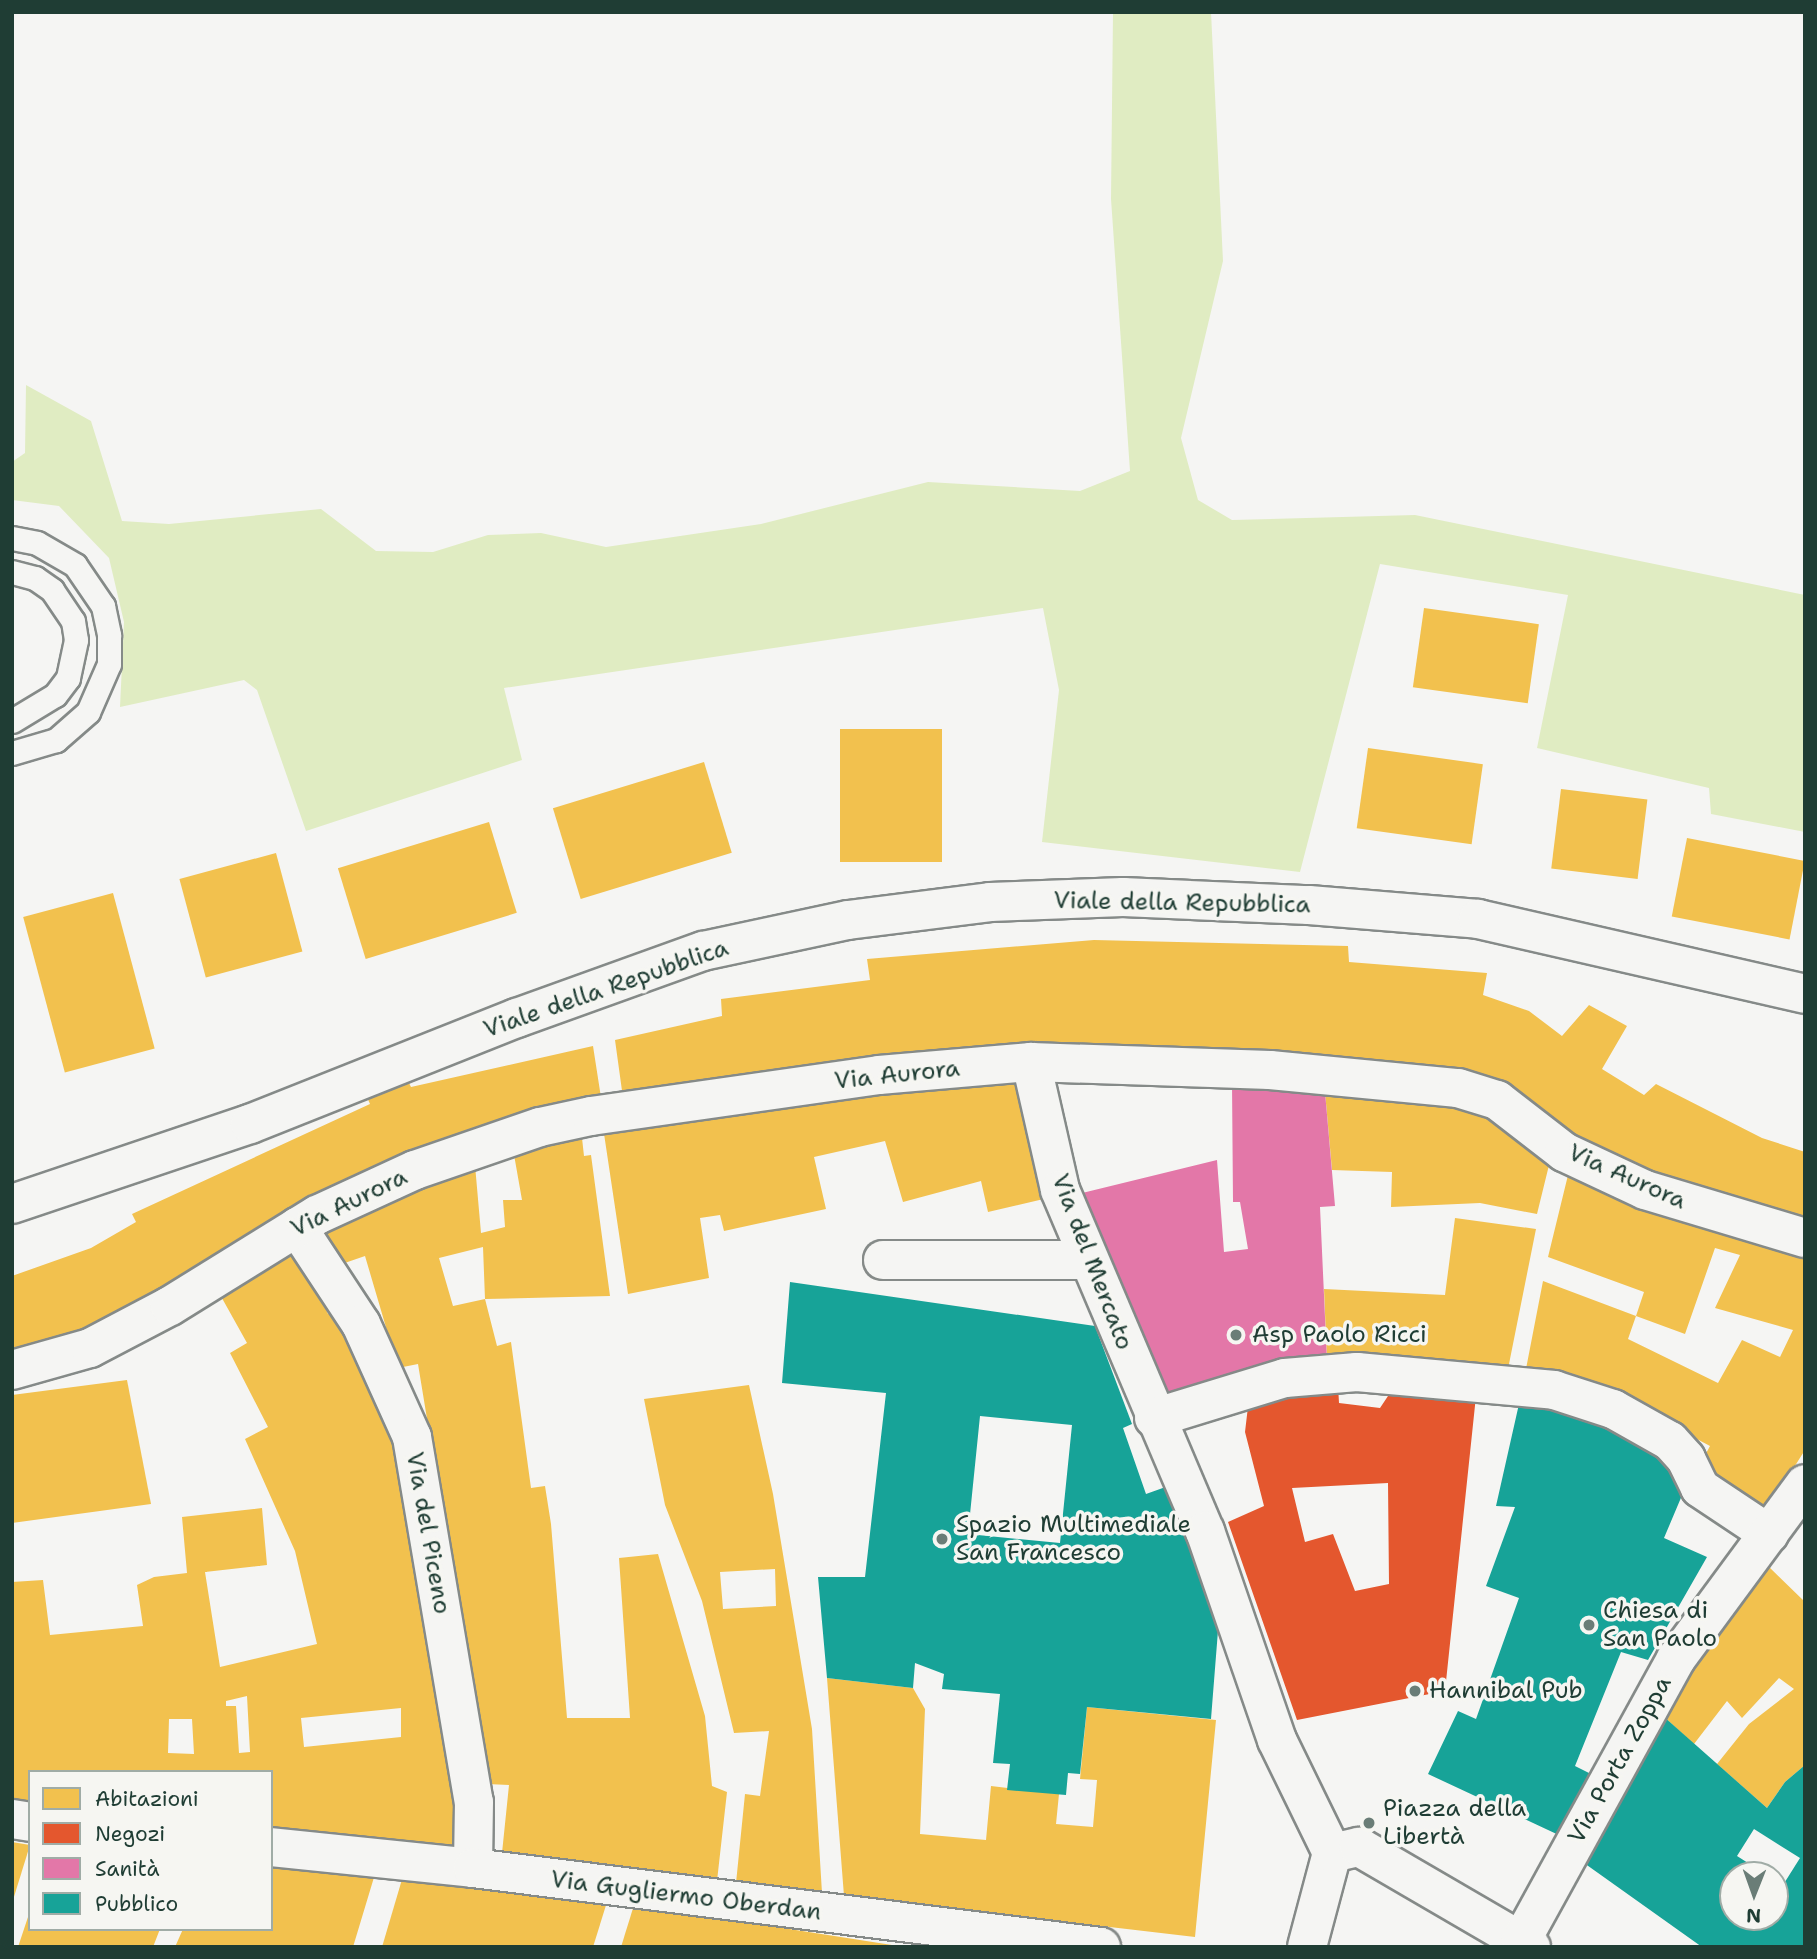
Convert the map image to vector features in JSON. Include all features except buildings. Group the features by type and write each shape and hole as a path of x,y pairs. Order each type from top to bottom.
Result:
{"street":[{"name":"Viale della Repubblica","path":"12,1204 250,1124 517,1018 703,951 848,920 990,902 1123,897 1310,905 1478,919 1805,993"},
{"name":"Via Aurora","path":"12,1370 90,1348 170,1306 297,1227 415,1170 540,1127 591,1116 879,1075 1031,1062 1270,1070 1458,1088 1497,1100 1564,1152 1645,1190 1805,1238"},
{"name":"Via del Mercato","path":"1031,1062 1060,1190 1154,1418 1205,1531 1277,1741 1332,1853"},
{"name":"Via del Piceno","path":"297,1227 361,1324 412,1437 474,1802 472,1868"},
{"path":"883,1260 1089,1260"},
{"path":"1154,1418 1285,1378 1357,1372 1554,1390 1613,1409 1670,1441 1686,1459 1700,1488 1792,1511"},
{"name":"Via Porta Zoppa","path":"1526,1944 1565,1861 1676,1658 1792,1511"},
{"name":"Via Gugliermo Oberdan","path":"273,1847 472,1868 1101,1947"},
{"path":"1307,1947 1332,1853 1359,1847 1526,1944"}],"lane":[{"path":"12,538 37,544 75,565 103,607 109,635 109,664 88,712 56,740 12,753"},
{"path":"12,572 35,578 52,590 73,621 76,640 68,678 55,695 12,721"}],"green space":[{"path":"1113,12 1211,12 1223,261 1181,438 1198,500 1232,520 1415,515 1805,595 1805,832 1711,814 1709,788 1537,748 1568,595 1380,564 1300,872 1042,842 1059,690 1043,608 504,688 522,760 306,831 257,690 244,680 120,707 124,622 109,558 59,506 12,500 12,462 25,453 26,385 91,421 122,521 169,524 321,509 376,551 433,552 488,535 541,533 606,547 761,524 928,482 1080,491 1130,471 1111,199"}],"place":[{"name":"Asp Paolo Ricci","path":"1236,1335"},
{"name":"Spazio Multimediale San Francesco","path":"942,1539"},
{"name":"Chiesa di San Paolo","path":"1589,1625"},
{"name":"Hannibal Pub","path":"1415,1691"},
{"name":"Piazza della Libertà","path":"1369,1823"}]}
